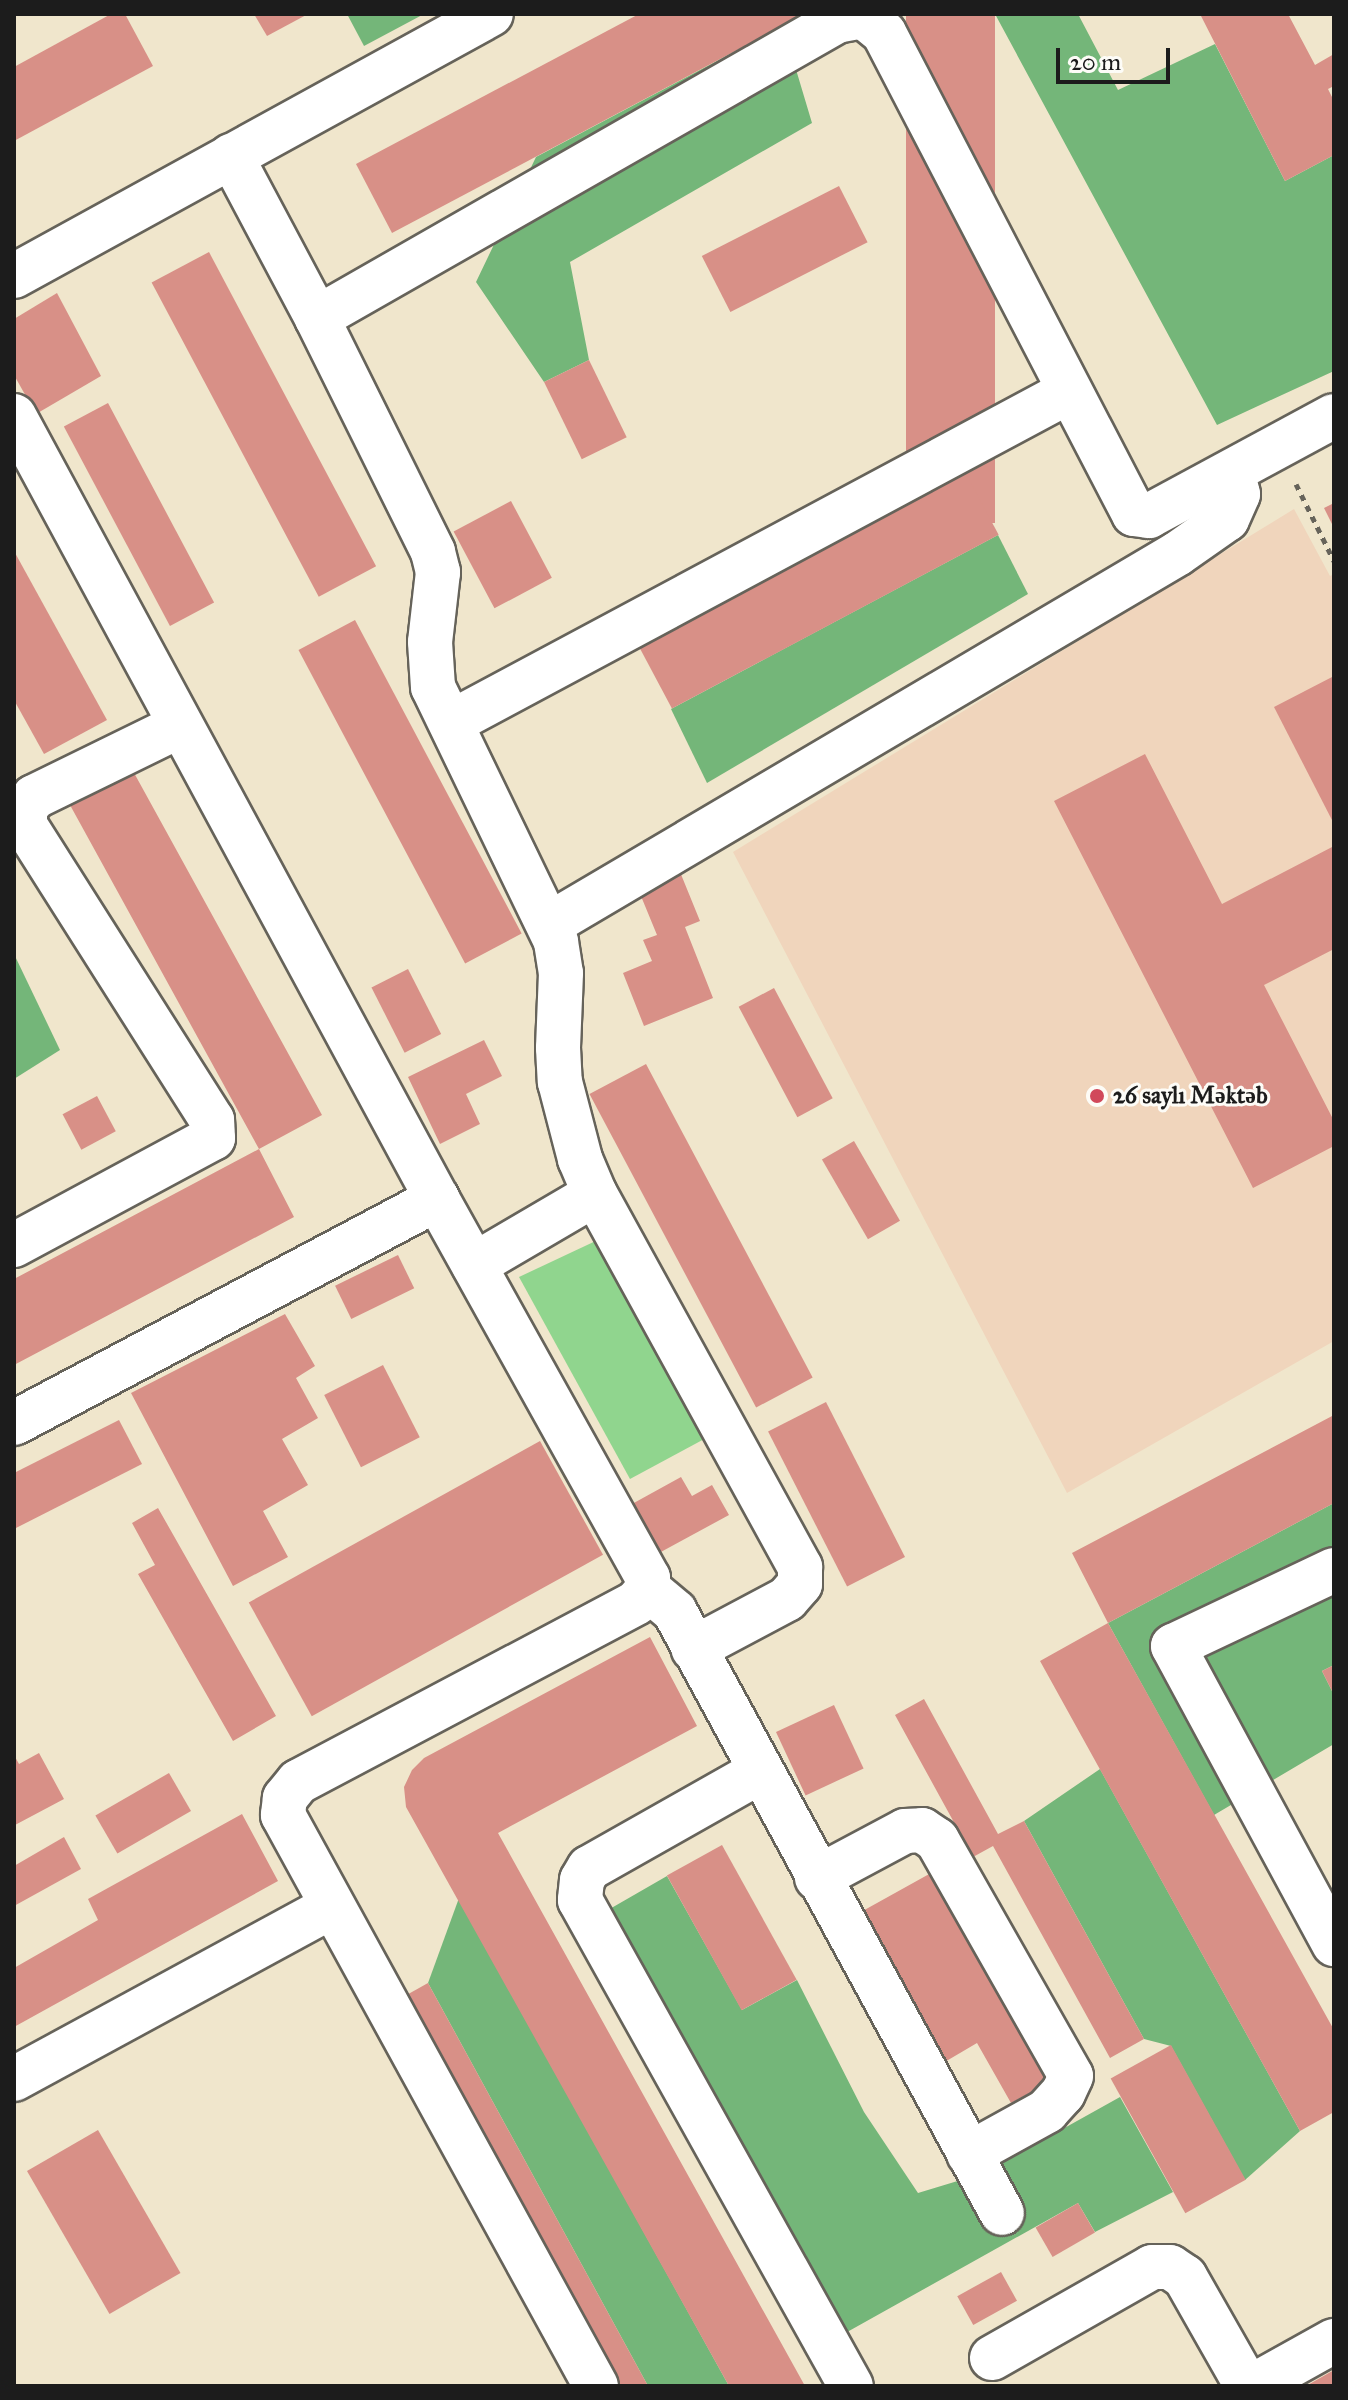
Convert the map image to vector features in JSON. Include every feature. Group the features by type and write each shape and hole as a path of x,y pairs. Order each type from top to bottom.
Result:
{"street":[{"path":"14,276 491,14"},
{"path":"317,318 837,21 863,16 884,33 1134,514 1149,516 1334,416"},
{"path":"231,156 317,318 433,552 438,572 438,594 430,642 433,687 550,924 561,973 560,1082 571,1132 595,1194 800,1567 800,1584 787,1599 693,1649"},
{"path":"452,722 1068,392"},
{"path":"14,416 437,1199 645,1569 648,1589 675,1612 759,1772 1002,2213"},
{"path":"550,924 1177,554 1227,519 1238,494 1232,472"},
{"path":"14,1245 213,1138 212,1120 23,828 34,797 179,726"},
{"path":"474,1265 595,1194"},
{"path":"14,1423 437,1199"},
{"path":"1334,1570 1173,1646 1334,1944"},
{"path":"596,2386 283,1815 285,1798 298,1782 636,1603 648,1589"},
{"path":"759,1772 589,1868 582,1880 580,1900 851,2386"},
{"path":"817,1878 905,1831 922,1830 937,1840 1071,2076 1063,2093 1047,2111 969,2154"},
{"path":"14,2079 332,1906"},
{"path":"992,2358 1152,2267 1170,2267 1185,2277 1250,2386 1334,2341"}],"path":[{"path":"1277,447 1334,561"}],"shaded area":[{"name":"26 saylı Məktəb","path":"1294,509 1330,576 1334,574 1334,1341 1067,1493 733,852"}],"green space":[{"path":"347,14 424,14 364,46"},
{"path":"995,14 1078,14 1118,90 1215,44 1285,181 1334,155 1334,371 1217,425"},
{"path":"783,26 812,123 570,262 589,360 544,382 476,282 536,157"},
{"path":"998,535 1028,594 707,783 671,709"},
{"path":"14,954 60,1050 14,1079"},
{"path":"602,1238 721,1430 630,1479 519,1277"},
{"path":"1334,1503 1334,1665 1322,1671 1334,1695 1334,1744 1214,1815 1108,1623"},
{"path":"1100,1769 1300,2131 1245,2180 1171,2046 1144,2039 1024,1821"},
{"path":"667,1876 742,2010 797,1980 864,2112 918,2193 984,2173 1120,2097 1173,2192 1095,2232 1078,2203 840,2336 601,1914"},
{"path":"459,1898 729,2386 648,2386 428,1983"}],"building":[{"path":"111,14 125,14 153,66 14,141 14,67"},
{"path":"254,14 308,14 267,36"},
{"path":"639,14 805,14 392,233 356,164"},
{"path":"906,14 995,14 995,523 906,523"},
{"path":"1200,14 1288,14 1315,65 1334,54 1334,86 1328,89 1334,101 1334,155 1285,181"},
{"path":"839,186 868,242 730,312 702,256"},
{"path":"209,252 376,566 319,597 152,283"},
{"path":"57,293 101,376 36,414 14,375 14,319"},
{"path":"589,360 627,437 582,459 544,382"},
{"path":"108,403 214,603 170,626 64,426"},
{"path":"962,466 999,535 672,709 635,640"},
{"path":"511,501 552,578 494,608 454,532"},
{"path":"1334,503 1334,528 1324,508"},
{"path":"14,551 107,720 44,754 14,700"},
{"path":"355,620 522,933 465,963 298,650"},
{"path":"1334,676 1334,824 1274,707"},
{"path":"1145,754 1222,904 1334,846 1334,949 1264,985 1334,1121 1334,1146 1253,1188 1054,801"},
{"path":"133,771 322,1115 259,1149 70,805"},
{"path":"678,867 700,921 685,927 713,998 644,1026 623,973 652,961 643,940 657,935 636,884"},
{"path":"408,969 441,1034 405,1053 371,988"},
{"path":"774,988 833,1098 797,1117 739,1007"},
{"path":"484,1040 502,1076 466,1094 480,1124 440,1144 408,1077"},
{"path":"646,1064 813,1377 756,1407 589,1094"},
{"path":"97,1096 116,1131 81,1150 63,1114"},
{"path":"854,1141 900,1221 868,1239 822,1160"},
{"path":"259,1149 294,1217 14,1365 14,1279"},
{"path":"398,1255 414,1288 351,1319 335,1286"},
{"path":"285,1314 315,1366 296,1378 318,1418 282,1439 308,1485 263,1511 288,1557 233,1586 131,1393"},
{"path":"383,1365 420,1437 361,1467 324,1395"},
{"path":"826,1402 905,1557 847,1587 768,1432"},
{"path":"1334,1415 1334,1503 1108,1623 1072,1553"},
{"path":"119,1420 142,1464 14,1529 14,1473"},
{"path":"540,1441 603,1555 312,1716 249,1602"},
{"path":"681,1477 692,1496 712,1485 729,1515 659,1553 632,1504"},
{"path":"158,1508 276,1716 233,1741 138,1574 155,1565 132,1523"},
{"path":"1108,1623 1334,2030 1334,2112 1300,2131 1040,1661"},
{"path":"650,1637 697,1726 498,1833 805,2386 729,2386 406,1807 404,1787 412,1770 424,1758"},
{"path":"1334,1665 1334,1695 1322,1671"},
{"path":"924,1699 998,1834 1024,1821 1144,2039 1110,2058 993,1846 973,1857 895,1715"},
{"path":"834,1705 864,1768 806,1795 776,1732"},
{"path":"39,1753 64,1799 15,1825 14,1755 19,1764"},
{"path":"169,1773 191,1811 117,1854 95,1815"},
{"path":"242,1814 278,1881 14,2027 14,1968 98,1920 88,1899"},
{"path":"64,1837 81,1869 14,1906 14,1866"},
{"path":"722,1845 797,1980 742,2010 667,1876"},
{"path":"931,1873 1048,2083 1011,2103 977,2043 943,2063 859,1913"},
{"path":"428,1983 648,2386 619,2386 403,1997"},
{"path":"1171,2045 1246,2180 1185,2213 1111,2078"},
{"path":"98,2130 180,2273 109,2314 27,2171"},
{"path":"1078,2203 1095,2232 1053,2257 1036,2228"},
{"path":"1001,2272 1017,2301 973,2325 957,2296"},
{"path":"1334,2370 1334,2386 1306,2386"}],"place":[{"name":"26 saylı Məktəb","path":"1097,1096"}]}
